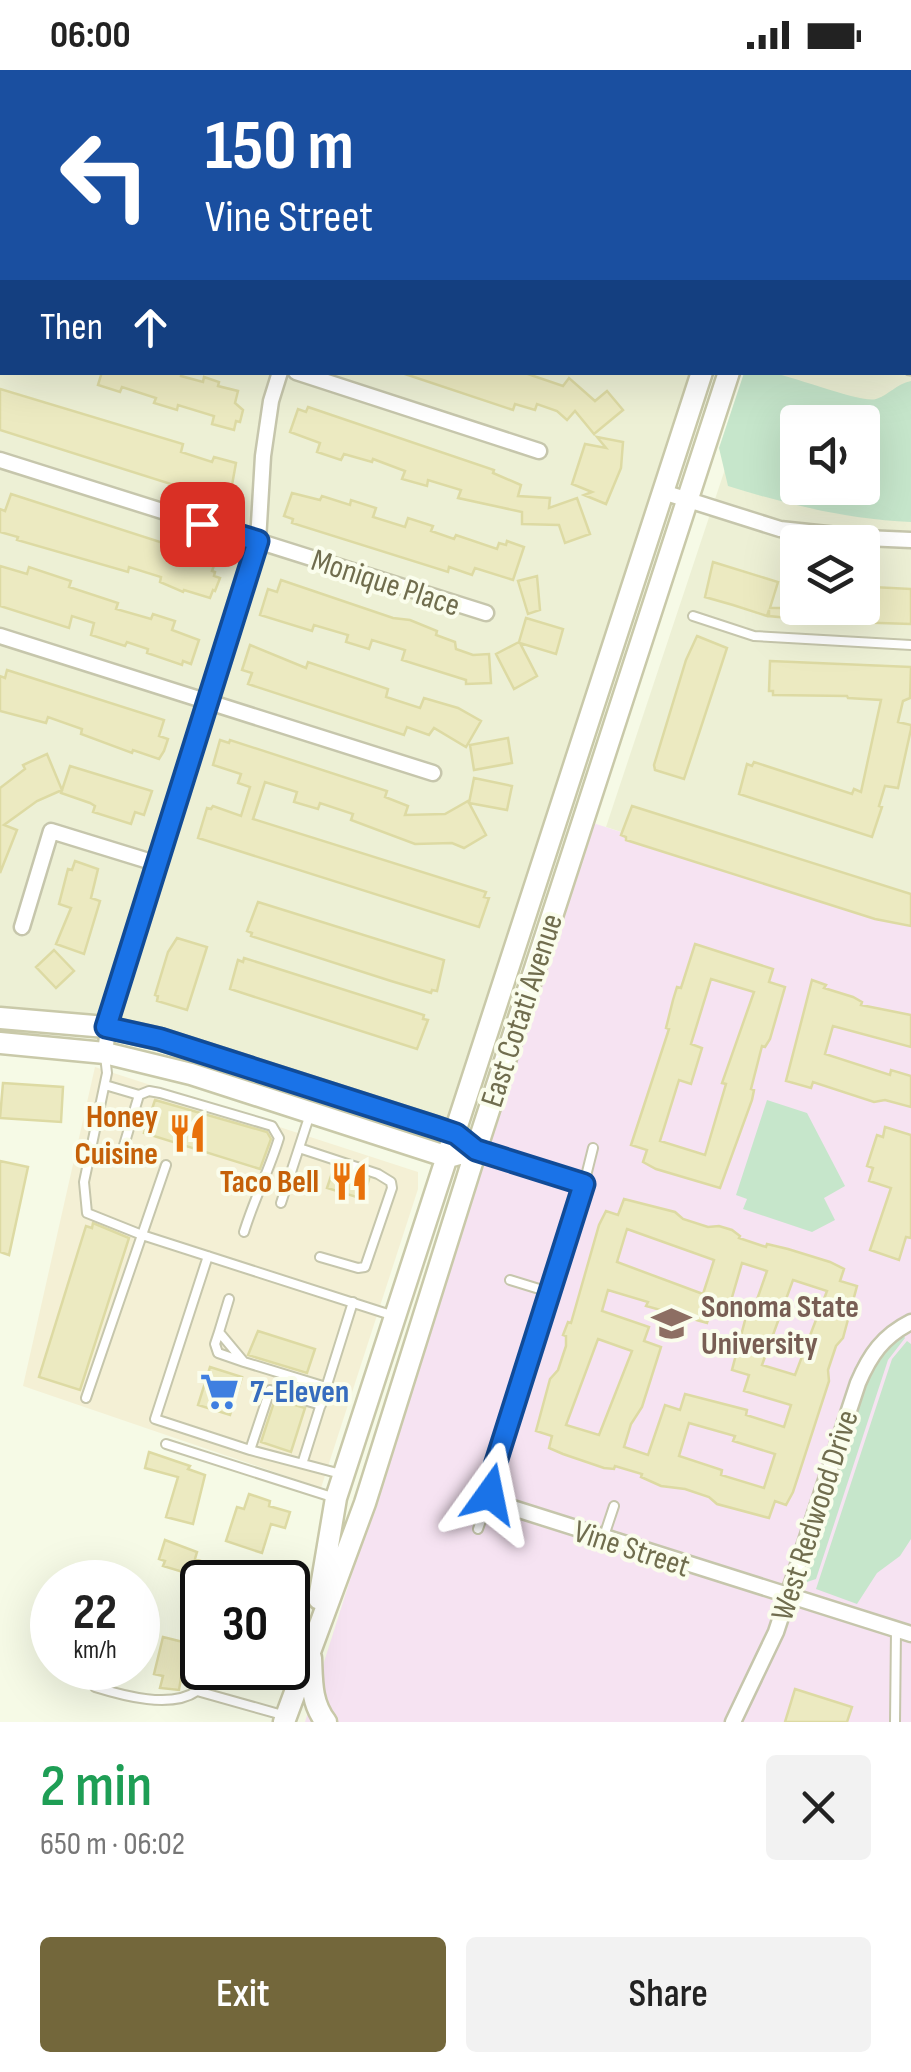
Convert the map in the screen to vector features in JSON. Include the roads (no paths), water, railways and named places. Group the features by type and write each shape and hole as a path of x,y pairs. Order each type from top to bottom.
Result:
{"main road":[{"name":"East Cotati Avenue","path":"310,1647 336,1498 701,375"},
{"name":"East Cotati Avenue","path":"310,1647 364,1503 728,375"},
{"path":"0,1018 106,1027 160,1039 456,1134 476,1150"},
{"path":"0,1043 105,1053 191,1074 448,1157 476,1150"},
{"path":"310,1647 312,1689 326,1722"},
{"name":"East Cotati Avenue","path":"285,1720 295,1690"}],"street":[{"path":"105,1053 106,1027 258,541 263,456 279,375"},
{"path":"305,375 539,452"},
{"name":"Monique Place","path":"0,460 486,614"},
{"path":"663,492 780,528 911,540"},
{"path":"0,636 433,774"},
{"path":"22,927 51,831 155,864"},
{"path":"476,1150 584,1184 490,1481 490,1494"},
{"name":"West Redwood Drive","path":"733,1722 776,1632 866,1365 887,1337 911,1322"},
{"name":"Vine Street","path":"490,1494 507,1509 903,1632"}],"lane":[{"path":"692,616 754,636 911,644"},
{"path":"105,1053 107,1073 84,1182 87,1213 142,1235 396,1316"},
{"path":"104,1085 139,1095 160,1093 272,1126 279,1138 244,1232"},
{"path":"122,1152 139,1095"},
{"path":"281,1203 310,1114"},
{"path":"299,1148 391,1182 366,1267 320,1257"},
{"path":"584,1184 593,1148"},
{"path":"86,1398 166,1165"},
{"path":"208,1256 155,1419 250,1450 344,1474"},
{"path":"510,1280 549,1292"},
{"path":"230,1299 215,1344 218,1354 326,1387"},
{"path":"303,1461 353,1302"},
{"path":"219,1332 244,1362"},
{"path":"250,1450 270,1390 321,1404"},
{"path":"166,1444 336,1498"},
{"path":"478,1529 490,1494"},
{"path":"603,1539 614,1506"},
{"path":"895,1722 903,1632"},
{"path":"107,1690 126,1696 185,1699 197,1691 285,1720"}],"place":[{"name":"Honey Cuisine","path":"188,1134"},
{"name":"Taco Bell","path":"349,1181"},
{"name":"Sonoma State University","path":"671,1324"},
{"name":"7-Eleven","path":"220,1391"}]}
